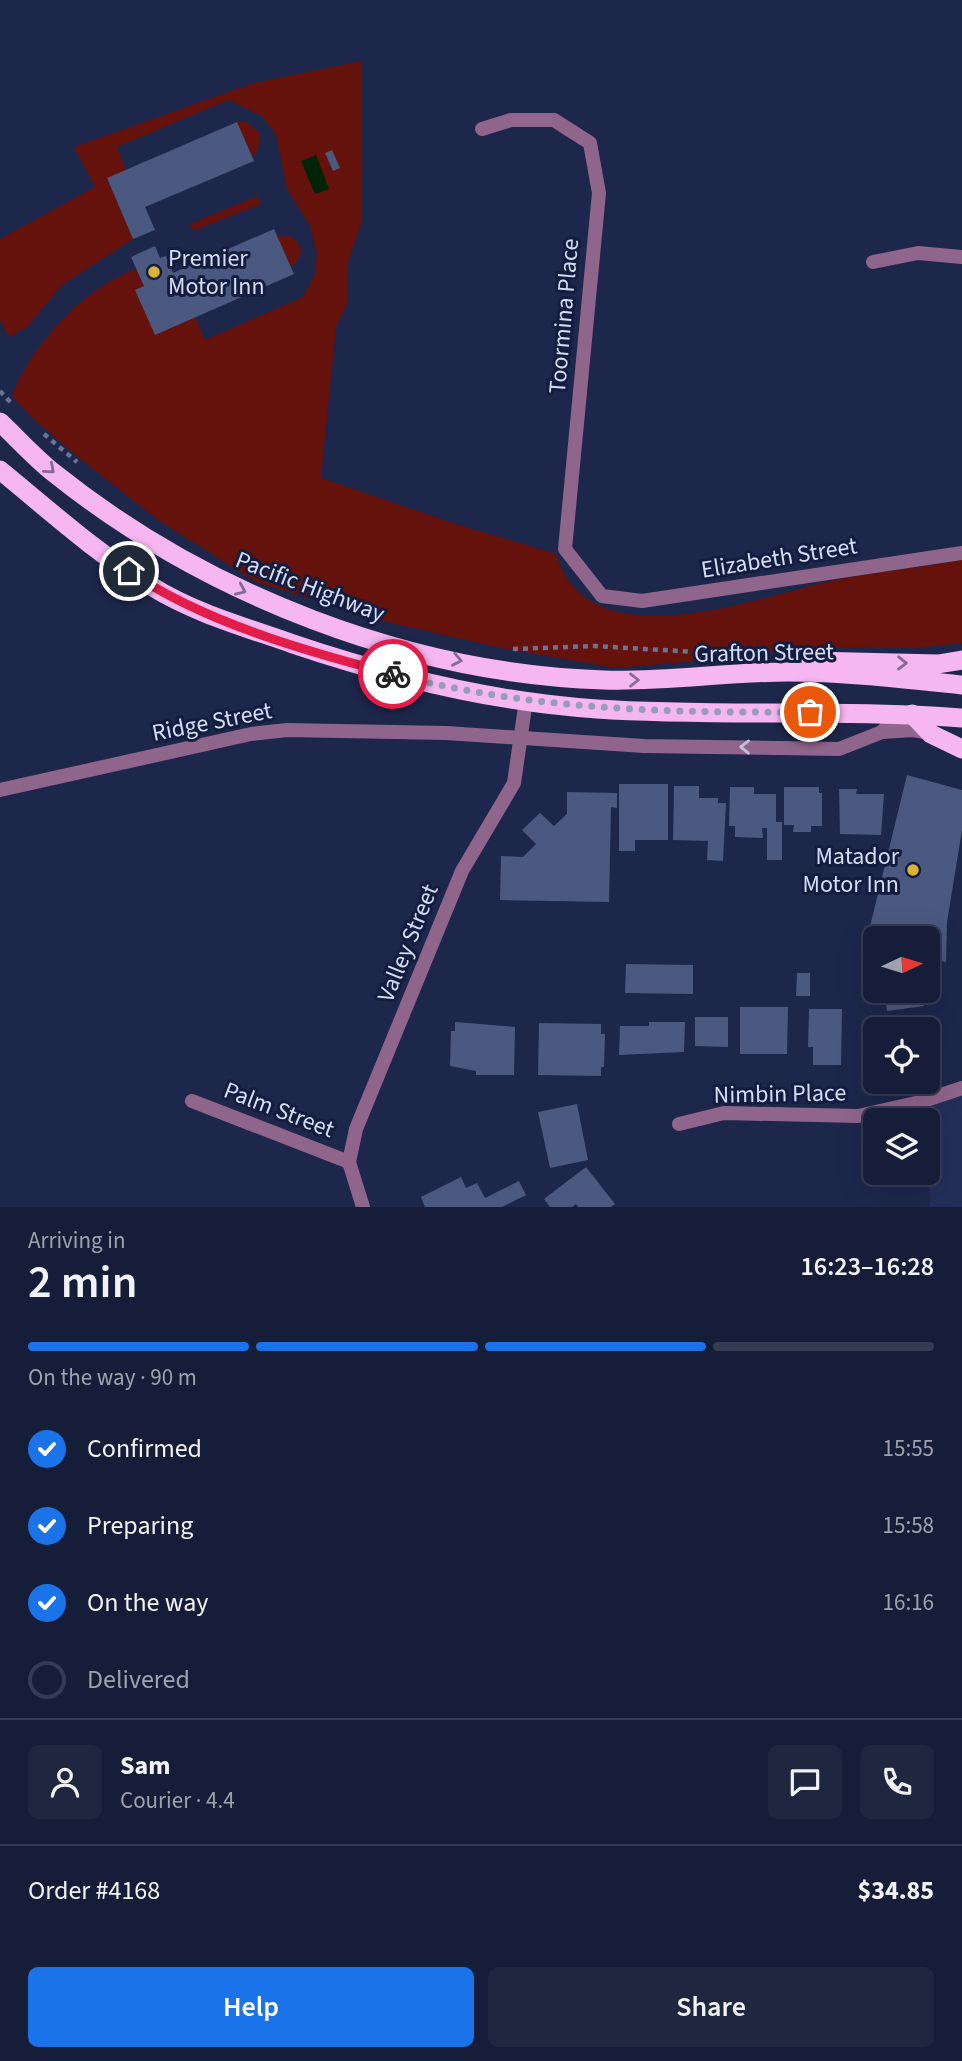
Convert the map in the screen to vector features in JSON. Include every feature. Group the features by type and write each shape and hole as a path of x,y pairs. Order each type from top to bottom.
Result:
{"highway":[{"name":"Pacific Highway","path":"0,422 53,472 134,530 233,587 286,610 397,646 450,659 566,677"},
{"path":"0,470 85,540 151,587 225,621 354,664 431,684 526,701 596,709 691,713 906,714 962,718"},
{"path":"788,672 806,661 938,664 962,660"},
{"name":"Grafton Street","path":"566,677 673,679 788,672 962,685"},
{"path":"906,714 932,734 962,749"}],"street":[{"name":"Toormina Place","path":"482,129 511,120 554,120 590,143 599,193 565,550 602,596"},
{"path":"873,262 918,253 962,257"},
{"name":"Elizabeth Street","path":"602,596 642,601 962,554"},
{"name":"Valley Street","path":"362,1207 349,1161 356,1129 462,871 514,783 526,701"},
{"path":"521,738 644,746 839,749 882,732 906,714"},
{"name":"Ridge Street","path":"0,790 251,734 288,730 521,738"},
{"path":"882,732 913,730 932,734"},
{"name":"Nimbin Place","path":"679,1124 724,1113 858,1116 920,1102 962,1088"},
{"name":"Palm Street","path":"192,1101 349,1161"}],"path":[{"path":"0,391 14,407"},
{"path":"40,431 79,464"},
{"path":"499,647 627,647 719,654"}],"shaded area":[{"path":"361,61 361,223 348,262 347,304 336,327 321,478 456,524 556,554 574,587 602,607 638,615 679,615 721,608 835,580 962,560 962,643 915,648 807,647 730,658 616,668 501,648 391,623 256,582 158,520 32,418 12,396 32,357 46,338 79,304 117,278 136,269 144,286 135,290 195,317 205,340 303,297 315,274 317,254 310,226 287,189 276,135 262,116 228,100 117,147 126,170 107,179 133,239 62,285 27,327 9,337 0,320 0,239 95,187 74,147 254,83"},
{"path":"237,122 246,122 260,133 258,151 252,157"},
{"path":"316,155 329,189 315,194 301,161"},
{"path":"257,196 261,204 193,231 190,224"},
{"path":"288,235 297,242 301,250 299,258 291,267 277,237"},
{"path":"962,1087 962,1207 930,1207 929,1185 940,1185 940,1108 921,1108 920,1102"}],"building":[{"path":"237,122 254,161 145,207 155,230 133,239 107,178"},
{"path":"332,150 340,168 333,171 325,153"},
{"path":"274,229 294,274 155,335 135,290 144,286 131,257 155,246 160,258 166,256 173,273"},
{"path":"907,775 962,790 962,830 947,922 946,962 940,961 940,926 870,926"},
{"path":"619,784 668,784 668,840 635,840 635,851 619,851"},
{"path":"674,786 699,786 699,798 718,798 718,803 726,803 723,861 707,860 708,841 673,840"},
{"path":"730,787 754,787 754,794 776,794 776,822 782,822 782,860 767,860 767,828 762,828 763,838 735,837 735,826 729,826"},
{"path":"784,787 819,787 819,793 822,793 822,826 811,826 811,832 793,832 794,825 784,825"},
{"path":"839,789 857,789 856,794 884,794 881,835 840,834"},
{"path":"567,792 617,793 617,808 611,807 609,902 500,900 501,856 523,857 536,844 522,830 540,813 554,826 567,814"},
{"path":"626,964 693,965 693,994 625,993"},
{"path":"797,973 810,973 810,996 796,996"},
{"path":"886,1003 924,1003 924,1006 887,1011"},
{"path":"740,1007 788,1007 787,1054 740,1054"},
{"path":"809,1009 842,1009 841,1065 813,1065 813,1047 808,1047"},
{"path":"695,1017 728,1017 728,1047 695,1046"},
{"path":"455,1022 515,1027 514,1075 476,1075 476,1071 450,1066 451,1031 455,1031"},
{"path":"649,1022 685,1022 684,1052 619,1055 620,1026 649,1026"},
{"path":"539,1023 601,1024 601,1034 605,1034 604,1067 601,1067 601,1076 538,1075"},
{"path":"577,1104 588,1160 550,1168 538,1112"},
{"path":"586,1167 615,1204 611,1207 578,1207 576,1204 572,1207 550,1207 544,1199"},
{"path":"461,1177 466,1188 477,1183 485,1198 519,1181 526,1195 502,1207 425,1207 421,1197"}],"way so far":[{"path":"393,674 431,684 526,701 596,709 691,713 810,712"}],"place":[{"name":"Premier Motor Inn","path":"154,272"},
{"name":"Matador Motor Inn","path":"913,870"}],"route":[{"path":"129,571 151,587 225,621 354,664 393,674"}]}
